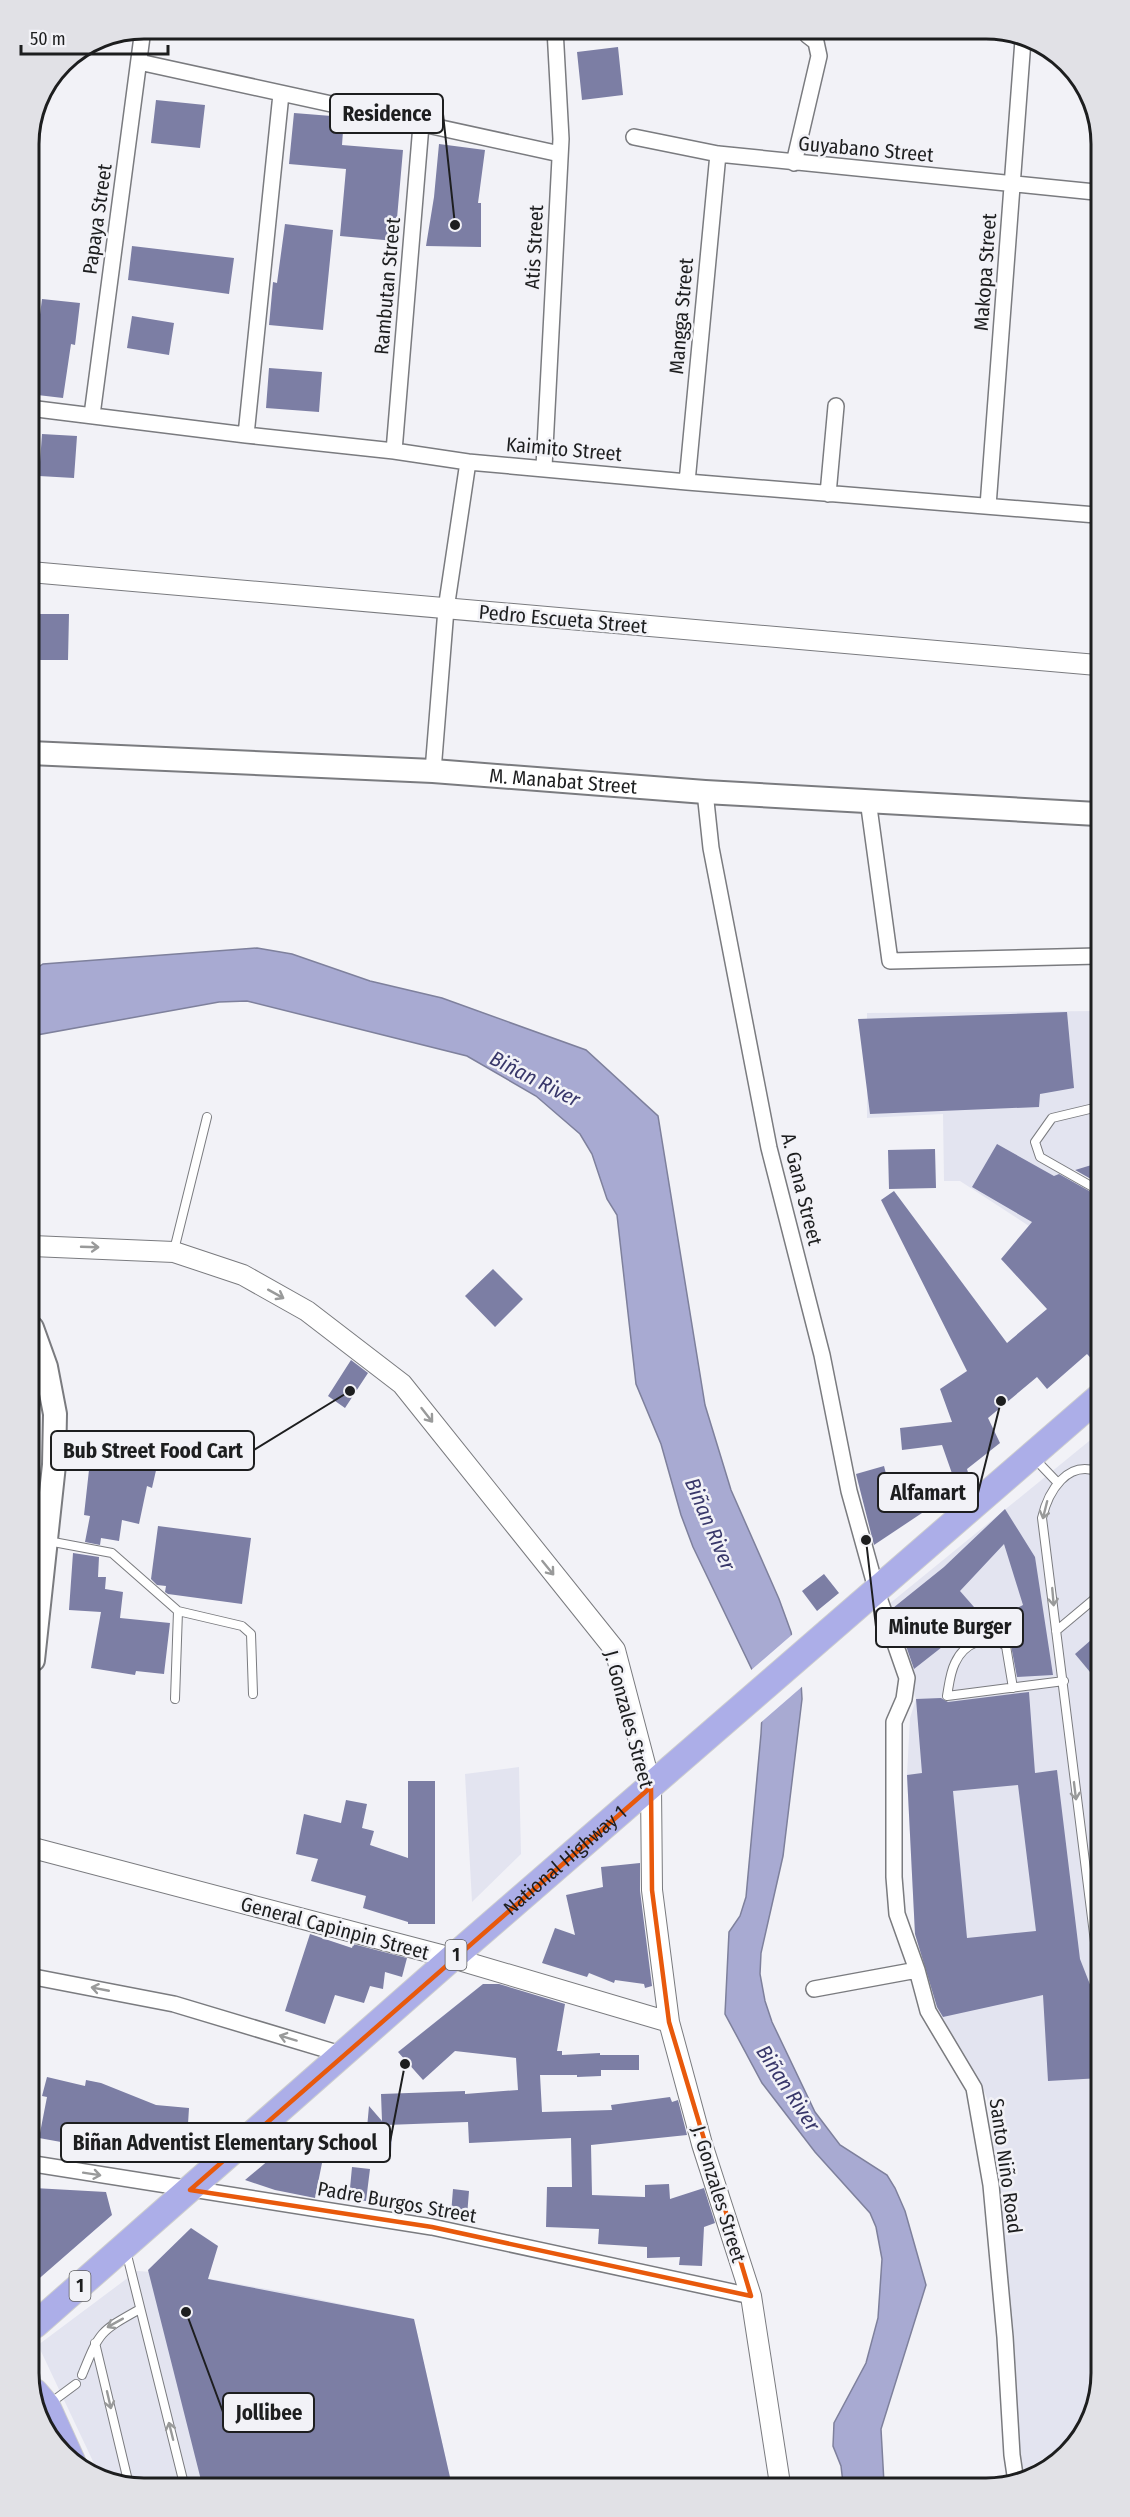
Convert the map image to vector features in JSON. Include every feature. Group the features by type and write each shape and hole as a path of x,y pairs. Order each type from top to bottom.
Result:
{"highway":[{"name":"National Highway 1","path":"39,2321 452,1958 877,1592 1091,1404"},
{"path":"45,2407 57,2431"}],"main road":[{"name":"M. Manabat Street","path":"39,753 433,771 705,792 1091,814"},
{"path":"39,1348 46,1367 55,1414 54,1465 46,1541 39,1573"}],"street":[{"name":"Papaya Street","path":"92,415 142,39"},
{"name":"Atis Street","path":"544,467 561,139 556,39"},
{"path":"794,163 819,56 816,42 812,39"},
{"name":"Makopa Street","path":"988,506 1023,46"},
{"path":"139,62 560,154"},
{"path":"246,435 281,94"},
{"name":"Rambutan Street","path":"394,451 421,125"},
{"name":"Guyabano Street","path":"634,137 717,154 1091,192"},
{"name":"Mangga Street","path":"687,482 717,154"},
{"path":"828,494 836,406"},
{"name":"Kaimito Street","path":"39,409 394,451 468,462 1091,515"},
{"path":"433,771 446,609 468,462"},
{"name":"Pedro Escueta Street","path":"39,573 1091,664"},
{"name":"A. Gana Street","path":"705,792 711,848 769,1148 822,1355 849,1491 877,1592"},
{"path":"868,800 890,961 1091,956"},
{"name":"J. Gonzales Street","path":"39,1246 92,1246 174,1252 243,1275 307,1311 402,1384 615,1650 651,1787 652,1890 669,2022 702,2144 751,2296 779,2478"},
{"name":"Santo Niño Road","path":"877,1592 908,1678 904,1699 894,1722 894,1877 897,1914 917,1970 928,2011 974,2088 991,2185 1015,2474"},
{"name":"General Capinpin Street","path":"39,1850 452,1958 669,2022"},
{"path":"814,1989 917,1970"},
{"path":"39,1978 174,2004 344,2055"},
{"name":"Padre Burgos Street","path":"39,2165 432,2227 751,2296"}],"lane":[{"path":"1091,1109 1052,1118 1035,1142 1040,1157 1091,1186"},
{"path":"174,1252 207,1117"},
{"path":"1032,1455 1057,1482"},
{"path":"1091,1469 1087,1467 1074,1471 1057,1482 1045,1504 1042,1518 1091,1906"},
{"path":"46,1541 112,1553 178,1611 242,1626 252,1634 253,1694"},
{"path":"1056,1630 1091,1602"},
{"path":"175,1699 178,1611"},
{"path":"1013,1688 1006,1646 997,1640 985,1638 961,1653 954,1665 947,1696 1013,1688 1064,1681"},
{"path":"125,2247 182,2478"},
{"path":"82,2375 95,2343 104,2329 140,2309"},
{"path":"95,2343 127,2476"},
{"path":"43,2398 76,2384"}],"highlighted area":[{"path":"651,1787 652,1890 669,2022 751,2296 432,2227 190,2190"}],"shaded area":[{"path":"1091,1011 1091,1165 1071,1171 1091,1182 1091,1266 960,1181 944,1181 943,1114 867,1118 867,1013"},
{"path":"1091,1440 1091,2373 1085,2407 1073,2431 1056,2451 1022,2471 1017,2460 1000,2187 987,2098 977,2077 937,2018 915,1934 907,1775 910,1718 916,1699 883,1609"},
{"path":"519,1767 521,1854 472,1902 465,1774"},
{"path":"137,2271 183,2274 414,2319 450,2478 137,2478 104,2470 95,2465 39,2344"}],"water":[{"name":"Biñan River","path":"257,948 292,954 370,981 442,998 586,1050 658,1116 705,1405 731,1490 791,1632 801,1682 802,1699 783,1856 761,1953 760,1974 765,2001 772,2022 815,2112 840,2145 887,2175 895,2188 905,2211 926,2285 881,2429 884,2478 842,2478 841,2466 833,2446 834,2423 866,2363 878,2318 882,2259 876,2227 870,2213 815,2152 762,2083 725,2014 729,1932 740,1916 746,1897 762,1714 756,1678 693,1547 681,1515 661,1444 636,1384 617,1215 607,1199 592,1154 580,1134 536,1096 467,1056 247,1001 219,1002 39,1035 39,967 43,964"}],"pier":[{"path":"794,1633 804,1685 758,1725 757,1695 750,1671"}],"building":[{"path":"618,47 623,95 582,100 577,52"},
{"path":"156,100 205,105 200,148 151,143"},
{"path":"294,113 344,117 342,145 403,150 395,241 340,236 346,169 289,164"},
{"path":"439,144 485,150 478,203 481,203 481,247 426,246"},
{"path":"285,224 333,230 323,330 269,325 273,282 277,283"},
{"path":"132,246 234,258 229,294 128,280"},
{"path":"42,299 80,303 75,345 71,344 63,398 39,395 39,322"},
{"path":"132,316 174,323 169,355 127,348"},
{"path":"269,368 322,372 319,412 266,408"},
{"path":"42,434 77,436 74,478 39,476"},
{"path":"39,614 69,614 68,660 39,660"},
{"path":"1067,1012 1074,1088 1040,1094 1039,1107 870,1114 858,1019"},
{"path":"997,1144 1054,1176 1059,1174 1091,1192 1091,1358 1087,1354 1047,1389 1037,1377 988,1418 1000,1443 967,1469 969,1476 955,1482 942,1445 902,1450 900,1428 952,1422 940,1389 967,1371 881,1200 894,1191 1007,1343 1047,1309 1001,1259 1032,1222 972,1187"},
{"path":"935,1149 936,1188 889,1189 888,1150"},
{"path":"1091,1165 1091,1179 1075,1170"},
{"path":"493,1269 523,1299 495,1327 465,1296"},
{"path":"351,1360 368,1373 345,1408 328,1396"},
{"path":"93,1434 123,1436 122,1458 157,1466 152,1488 147,1486 139,1524 122,1520 119,1541 101,1538 100,1545 85,1542 90,1516 84,1515"},
{"path":"884,1466 890,1489 932,1478 940,1501 874,1545 856,1474"},
{"path":"1005,1509 1035,1557 1053,1675 1017,1677 1005,1614 1023,1605 1004,1544 960,1591 974,1607 959,1622 965,1629 914,1669 893,1608 944,1567"},
{"path":"158,1526 251,1538 242,1604 168,1594 165,1592 166,1586 157,1585 151,1579"},
{"path":"73,1553 99,1557 98,1577 106,1577 105,1589 123,1592 120,1618 170,1623 164,1674 136,1671 135,1675 91,1668 101,1612 69,1610"},
{"path":"824,1574 839,1593 817,1611 802,1591"},
{"path":"1091,1640 1091,1673 1075,1654"},
{"path":"1029,1692 1035,1773 1057,1770 1080,1959 1091,1987 1091,2079 1048,2081 1043,1995 943,2017 937,2007 915,1934 907,1775 922,1773 916,1699 941,1698 948,1702","holes":["1018,1785 1036,1931 967,1938 953,1791"]},
{"path":"408,1781 435,1781 435,1924 408,1924 408,1922 363,1908 366,1896 311,1881 318,1859 296,1854 304,1814 341,1823 346,1800 367,1804 362,1828 374,1831 370,1845 408,1858"},
{"path":"640,1863 640,1891 652,1986 645,1988 644,1984 615,1980 614,1983 589,1973 587,1977 542,1963 555,1928 575,1935 566,1895 603,1887 601,1867"},
{"path":"310,1934 352,1948 353,1944 407,1958 402,1977 385,1972 383,1989 370,1986 364,2003 335,1995 325,2024 285,2011"},
{"path":"483,1984 499,1984 565,2004 557,2051 562,2051 562,2055 600,2053 600,2055 639,2055 639,2070 601,2070 601,2076 540,2075 542,2112 612,2110 611,2105 670,2097 672,2102 678,2100 687,2135 591,2145 592,2195 645,2197 645,2185 669,2184 670,2199 704,2188 715,2223 704,2227 702,2266 679,2265 680,2257 647,2258 647,2247 598,2244 599,2229 546,2227 547,2187 572,2187 571,2138 469,2143 468,2122 386,2125 392,2132 391,2152 365,2150 369,2106 382,2121 381,2094 465,2091 465,2094 518,2090 516,2058 455,2051 423,2080 398,2052"},
{"path":"47,2077 85,2086 86,2080 101,2083 156,2105 189,2108 186,2156 127,2160 126,2162 71,2148 72,2144 39,2138 47,2097 42,2096"},
{"path":"276,2154 322,2163 315,2198 275,2190 245,2180"},
{"path":"352,2167 370,2169 366,2201 349,2199"},
{"path":"39,2188 106,2192 112,2215 39,2279"},
{"path":"453,2189 469,2191 467,2216 451,2214"},
{"path":"191,2228 218,2246 208,2279 414,2319 450,2478 200,2478 148,2270"}],"place":[{"name":"Residence","path":"455,225"},
{"name":"Bub Street Food Cart","path":"350,1391"},
{"name":"Alfamart","path":"1001,1401"},
{"name":"Minute Burger","path":"866,1540"},
{"name":"Biñan Adventist Elementary School","path":"405,2064"},
{"name":"Jollibee","path":"186,2312"}]}
